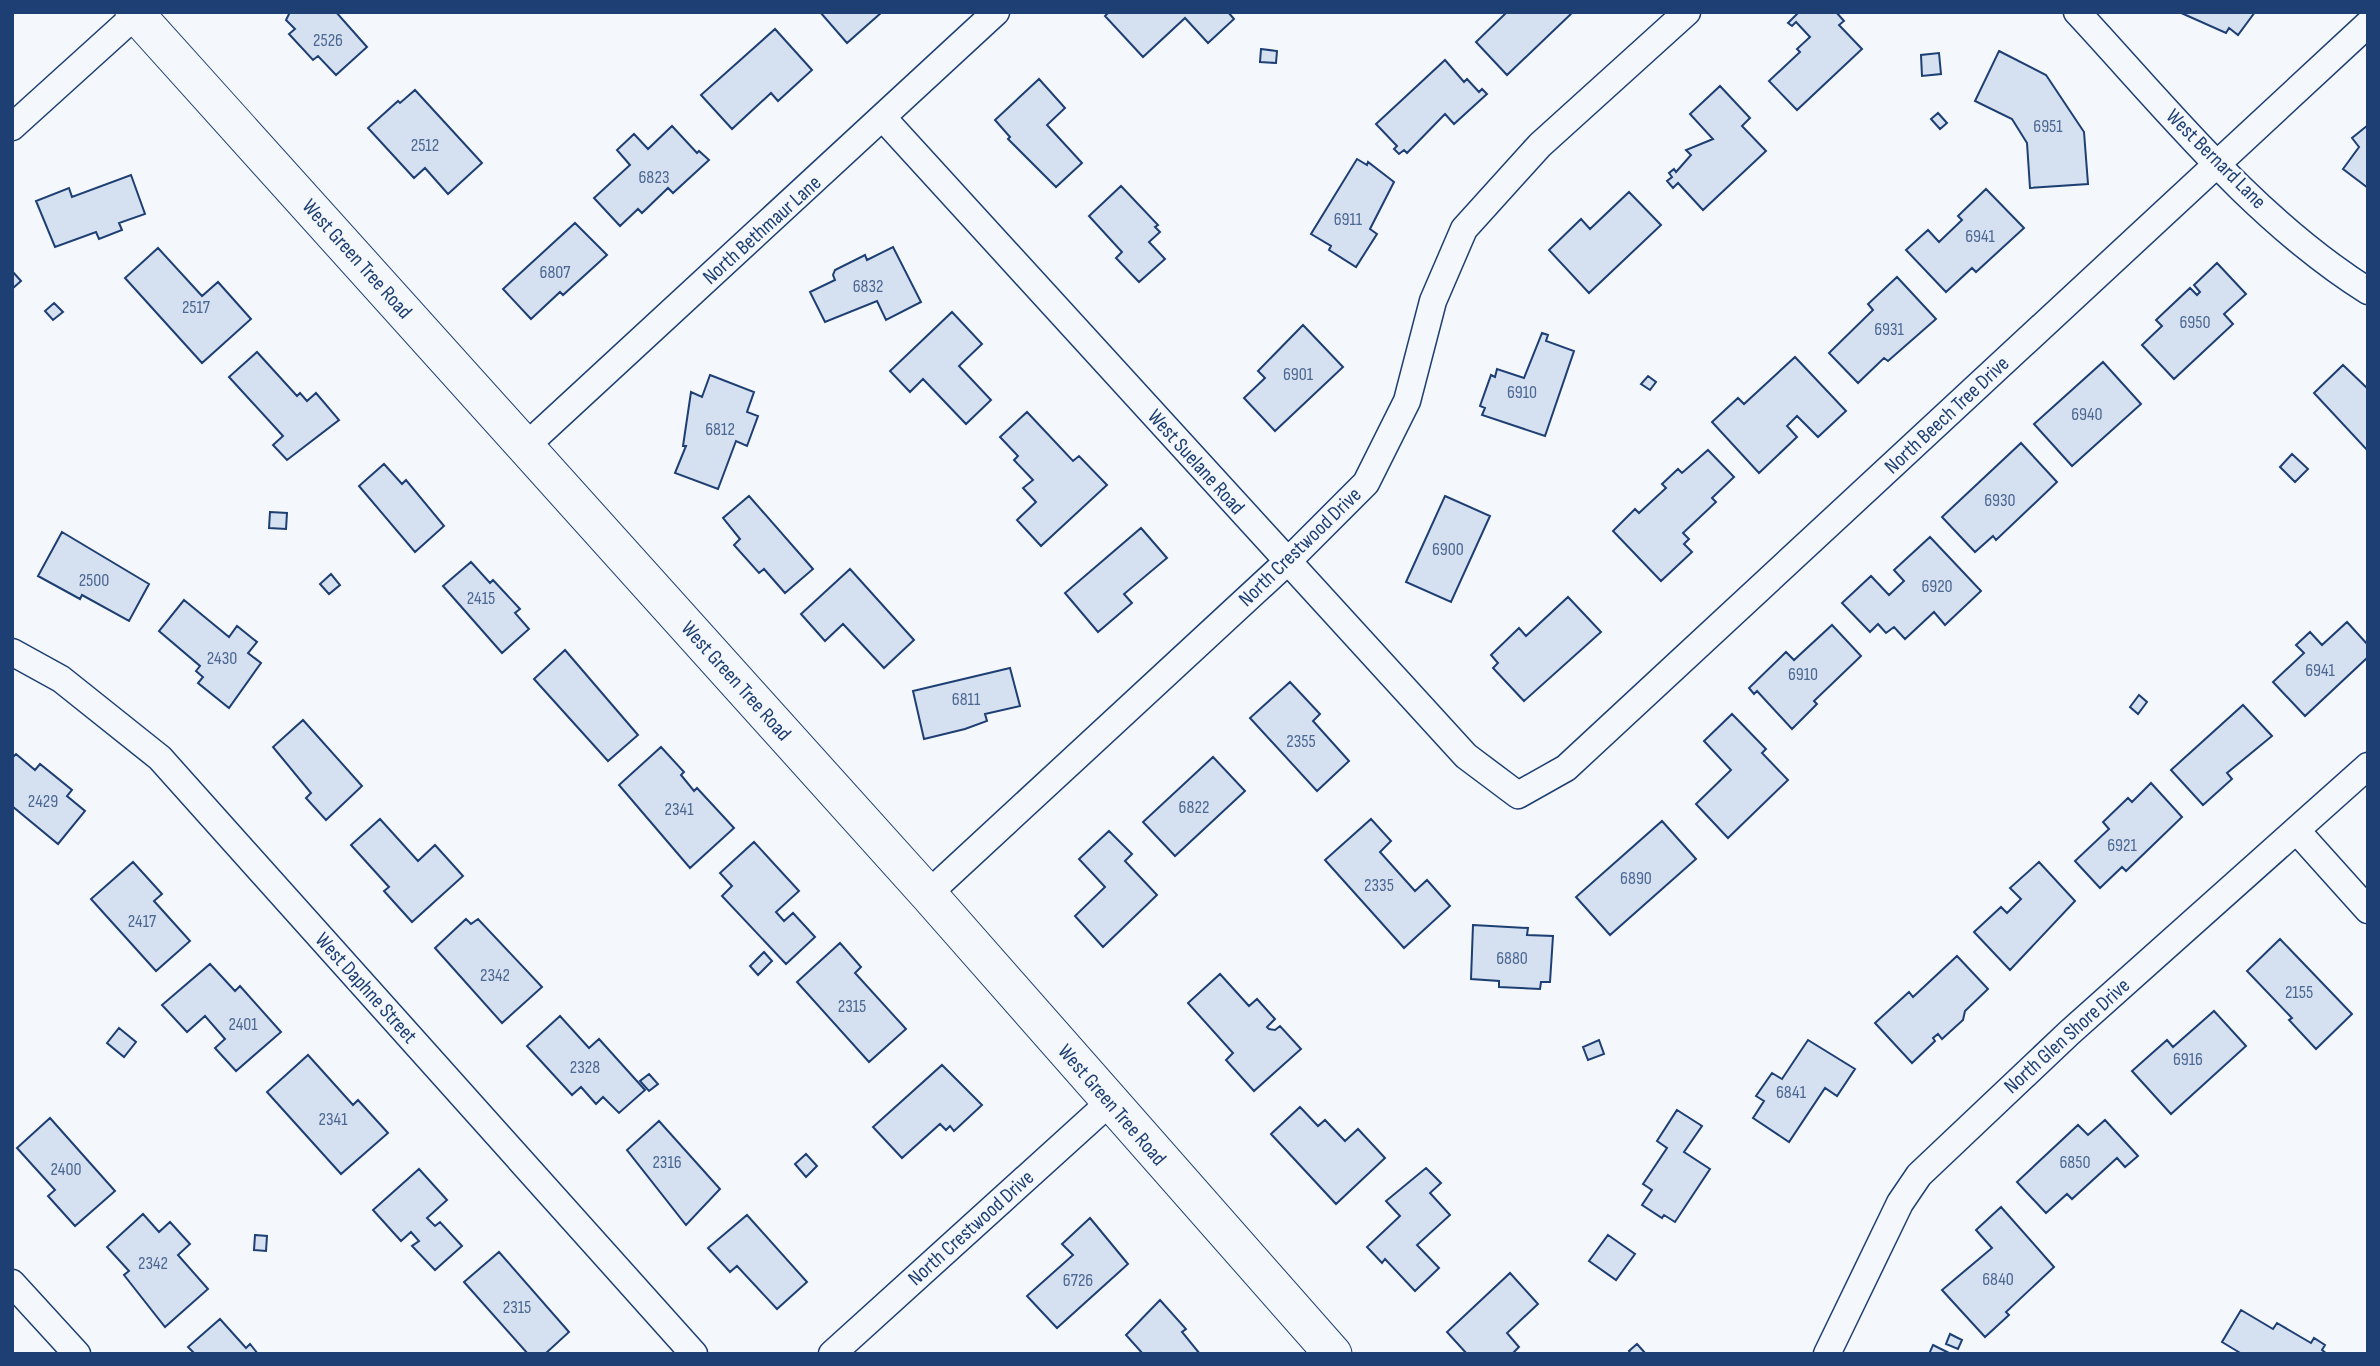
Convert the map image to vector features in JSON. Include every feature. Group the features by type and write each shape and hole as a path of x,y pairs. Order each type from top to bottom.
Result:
{"street":[{"name":"North Bethmaur Lane","path":"526,446 884,119 996,12"},
{"name":"North Crestwood Drive","path":"928,894 1287,562 1366,483 1407,401 1433,301 1464,229 1540,145 1688,12"},
{"name":"West Bernard Lane","path":"2077,12 2218,164 2305,246 2368,291"},
{"path":"12,127 137,13"},
{"name":"West Green Tree Road","path":"137,13 928,894 1333,1354"},
{"name":"North Beech Tree Drive","path":"1518,795 1566,768 2368,24"},
{"name":"West Suelane Road","path":"884,119 1466,756 1518,795"},
{"name":"West Daphne Street","path":"12,652 61,679 160,758 694,1354"},
{"name":"North Glen Shore Drive","path":"1827,1354 1900,1203 1919,1175 2069,1033 2368,766"},
{"path":"2297,831 2368,910"},
{"name":"North Crestwood Drive","path":"832,1354 1110,1102"},
{"path":"12,1283 77,1354"}],"building":[{"path":"290,12 336,12 367,47 336,75 318,56 313,60 289,34 295,29 286,20"},
{"path":"820,12 882,12 847,43"},
{"path":"1109,12 1228,12 1234,19 1208,43 1185,18 1143,57 1105,16"},
{"path":"1507,12 1573,12 1507,75 1476,42"},
{"path":"1799,12 1836,12 1844,21 1839,25 1862,49 1797,110 1769,81 1800,52 1797,49 1810,37 1796,22 1792,26 1788,23"},
{"path":"2179,12 2255,12 2238,35 2229,28 2226,33"},
{"path":"775,29 812,70 778,101 771,93 732,129 701,95"},
{"path":"1261,49 1277,51 1276,63 1260,62"},
{"path":"1999,51 2046,75 2084,132 2088,184 2030,188 2027,143 2012,119 1975,101"},
{"path":"1939,53 1941,74 1922,76 1921,55"},
{"path":"1445,60 1464,82 1467,79 1479,92 1482,89 1487,94 1454,124 1445,114 1407,153 1404,150 1399,154 1394,149 1397,146 1376,124"},
{"path":"1039,79 1065,108 1047,125 1082,163 1056,187 1008,139 1010,137 995,120"},
{"path":"1720,86 1750,118 1742,126 1766,151 1703,210 1678,183 1673,188 1667,181 1672,177 1669,173 1674,169 1676,172 1691,155 1686,150 1713,139 1690,114"},
{"path":"415,90 482,163 448,194 425,168 414,178 368,128 398,101 400,103"},
{"path":"1938,113 1947,123 1940,129 1931,119"},
{"path":"2368,125 2368,188 2343,169 2359,147 2352,138"},
{"path":"672,126 697,153 699,151 709,160 673,193 668,188 642,213 638,209 620,226 594,198 630,165 617,150 634,134 648,149"},
{"path":"1357,159 1367,165 1368,162 1394,182 1370,229 1377,234 1356,267 1329,250 1331,246 1311,234"},
{"path":"131,175 145,214 119,223 122,230 99,239 96,232 55,247 36,201 69,188 72,197"},
{"path":"1121,186 1158,225 1155,227 1160,232 1149,242 1165,259 1139,282 1116,258 1122,252 1089,216"},
{"path":"1986,189 2024,228 1976,272 1972,268 1946,292 1906,250 1928,230 1939,242 1962,220 1958,216"},
{"path":"1629,192 1661,225 1589,293 1549,250 1581,219 1590,229"},
{"path":"575,223 607,255 563,295 560,292 531,319 503,289"},
{"path":"893,247 921,302 886,320 877,301 825,322 810,292 835,280 835,270 865,255 867,260"},
{"path":"158,248 202,296 218,282 251,319 202,363 125,278"},
{"path":"2217,263 2246,294 2224,314 2233,324 2174,379 2142,345 2162,326 2156,320 2190,288 2197,295 2200,292 2194,285"},
{"path":"12,271 21,281 12,289"},
{"path":"1897,277 1936,319 1888,361 1884,358 1858,383 1829,353 1873,310 1868,304"},
{"path":"54,303 63,312 53,320 45,311"},
{"path":"952,312 982,344 959,366 991,400 966,424 923,379 910,392 890,371"},
{"path":"1303,325 1343,367 1275,431 1244,398 1265,378 1258,371"},
{"path":"1542,333 1548,335 1546,341 1574,351 1545,436 1482,415 1485,408 1480,406 1491,375 1495,377 1497,369 1524,378"},
{"path":"257,352 297,396 300,393 307,401 316,393 339,420 287,460 273,445 283,436 229,377"},
{"path":"1795,357 1846,411 1818,437 1797,416 1787,426 1797,437 1759,473 1712,422 1738,398 1744,404"},
{"path":"2103,362 2141,404 2072,466 2034,424"},
{"path":"2343,365 2368,389 2368,451 2314,393"},
{"path":"710,375 754,392 747,412 758,416 747,446 736,441 718,489 675,473 686,446 683,446 691,392 702,397"},
{"path":"1648,376 1656,382 1650,390 1641,384"},
{"path":"1027,412 1073,461 1079,456 1107,485 1041,546 1017,520 1036,502 1023,488 1033,480 1014,460 1018,456 1000,437"},
{"path":"2021,443 2057,482 1996,540 1993,536 1975,552 1942,517"},
{"path":"1708,450 1734,477 1712,498 1716,502 1683,533 1689,539 1684,544 1692,552 1661,581 1613,531 1635,509 1639,513 1666,488 1662,484 1678,469 1682,473"},
{"path":"2292,454 2308,469 2295,482 2280,467"},
{"path":"384,464 402,484 406,480 444,526 415,552 359,486"},
{"path":"749,496 813,569 785,593 764,569 759,573 734,545 740,539 723,518"},
{"path":"1445,496 1490,516 1451,602 1406,582"},
{"path":"270,512 287,513 286,529 269,528"},
{"path":"1141,528 1167,558 1124,594 1132,603 1098,632 1065,593"},
{"path":"62,532 149,584 129,621 82,595 80,599 38,576"},
{"path":"1930,537 1981,591 1945,625 1934,612 1905,639 1894,627 1886,633 1878,624 1870,632 1842,603 1871,576 1889,595 1904,581 1894,570"},
{"path":"471,562 490,583 493,580 520,609 515,613 529,629 502,653 443,586"},
{"path":"850,569 914,640 884,668 843,624 825,641 801,614"},
{"path":"331,574 340,585 329,594 320,584"},
{"path":"1568,597 1601,632 1524,701 1493,668 1498,663 1491,655 1519,628 1526,636"},
{"path":"184,600 229,637 237,626 257,642 248,653 261,663 229,708 198,683 203,677 196,671 200,666 159,631"},
{"path":"2347,622 2368,645 2368,657 2305,716 2273,682 2304,653 2296,645 2310,632 2322,645"},
{"path":"1832,625 1861,656 1814,701 1817,704 1792,729 1757,691 1754,694 1749,688 1786,652 1794,660"},
{"path":"565,650 638,735 608,761 534,679"},
{"path":"1010,668 1020,706 985,714 987,721 965,729 924,739 913,691"},
{"path":"1290,682 1320,714 1313,721 1349,761 1317,791 1250,718"},
{"path":"2139,695 2147,702 2138,714 2130,707"},
{"path":"2243,705 2272,736 2227,773 2232,779 2203,805 2171,770"},
{"path":"1732,714 1766,749 1762,753 1788,780 1728,838 1696,804 1731,770 1704,741"},
{"path":"303,720 362,786 326,820 306,798 311,793 273,747"},
{"path":"661,747 684,772 681,775 694,791 697,788 734,828 690,868 619,785"},
{"path":"16,754 35,770 40,764 72,790 67,796 85,811 58,844 12,806 12,758"},
{"path":"1213,757 1245,791 1175,856 1143,822"},
{"path":"2151,783 2182,817 2126,871 2122,867 2100,888 2075,861 2109,829 2103,822 2128,798 2132,802"},
{"path":"380,819 418,861 435,845 463,876 412,922 384,891 389,887 351,845"},
{"path":"1371,819 1391,841 1380,852 1415,891 1427,880 1450,906 1404,948 1325,860"},
{"path":"1662,821 1696,859 1610,935 1576,897"},
{"path":"1109,831 1132,854 1125,861 1157,895 1103,947 1075,916 1105,887 1079,859"},
{"path":"754,842 799,891 776,912 784,921 793,913 815,937 786,964 722,896 732,886 720,873"},
{"path":"133,862 162,894 154,901 190,941 156,971 91,899"},
{"path":"2039,862 2075,901 2010,970 1974,932 2001,907 2007,913 2021,899 2010,888"},
{"path":"466,919 471,924 478,919 542,987 502,1023 435,948"},
{"path":"1473,925 1528,928 1527,935 1553,936 1550,982 1541,982 1540,989 1499,987 1499,981 1471,979"},
{"path":"2280,939 2352,1014 2316,1049 2289,1020 2292,1018 2247,971"},
{"path":"840,943 861,967 855,973 906,1029 869,1062 797,982"},
{"path":"764,952 772,961 758,975 750,966"},
{"path":"1957,956 1988,989 1965,1011 1963,1020 1942,1039 1938,1034 1933,1038 1935,1041 1912,1063 1875,1023 1909,992 1913,997"},
{"path":"210,964 235,991 240,986 281,1032 236,1071 215,1048 225,1039 205,1016 187,1032 162,1005"},
{"path":"1220,974 1249,1006 1257,999 1275,1019 1267,1027 1269,1029 1275,1030 1280,1026 1301,1049 1254,1091 1226,1060 1233,1053 1188,1003"},
{"path":"2214,1011 2246,1046 2171,1114 2132,1071 2167,1040 2173,1047"},
{"path":"560,1016 589,1048 599,1039 645,1090 619,1113 603,1097 596,1104 581,1087 572,1095 527,1046"},
{"path":"119,1028 136,1042 124,1057 107,1043"},
{"path":"1599,1040 1604,1054 1588,1060 1583,1047"},
{"path":"1808,1040 1855,1069 1837,1096 1825,1088 1789,1142 1753,1118 1764,1101 1756,1096 1772,1073 1782,1079"},
{"path":"308,1055 353,1105 358,1100 388,1133 341,1174 267,1092"},
{"path":"942,1065 982,1105 954,1131 950,1126 946,1130 940,1124 902,1158 873,1127"},
{"path":"649,1074 658,1084 649,1091 640,1081"},
{"path":"1300,1107 1318,1126 1325,1120 1345,1141 1358,1129 1385,1158 1336,1204 1271,1134"},
{"path":"1677,1110 1702,1126 1684,1152 1710,1169 1675,1222 1664,1215 1662,1218 1642,1205 1652,1190 1643,1184 1667,1148 1657,1141"},
{"path":"50,1118 115,1191 75,1226 48,1196 55,1190 17,1148"},
{"path":"2105,1120 2138,1156 2125,1167 2117,1158 2072,1199 2067,1194 2046,1213 2017,1182 2078,1125 2088,1135"},
{"path":"659,1121 720,1189 686,1225 627,1150"},
{"path":"806,1154 817,1166 806,1177 795,1164"},
{"path":"1426,1168 1441,1183 1430,1193 1450,1215 1417,1245 1439,1268 1415,1291 1385,1259 1382,1263 1367,1247 1400,1216 1386,1201"},
{"path":"419,1169 447,1200 427,1218 435,1226 440,1222 462,1246 435,1270 412,1246 419,1241 411,1232 401,1241 373,1210"},
{"path":"2001,1207 2054,1267 2006,1312 2009,1315 1985,1337 1942,1290 1992,1248 1976,1230"},
{"path":"143,1214 159,1232 170,1222 190,1244 178,1255 208,1289 165,1327 124,1275 129,1271 107,1247"},
{"path":"747,1215 807,1282 777,1309 737,1266 730,1272 708,1248"},
{"path":"1090,1218 1128,1264 1057,1328 1027,1296 1073,1255 1062,1244"},
{"path":"255,1235 267,1236 266,1251 254,1250"},
{"path":"1608,1235 1635,1254 1616,1280 1589,1261"},
{"path":"499,1252 569,1332 545,1354 528,1354 464,1282"},
{"path":"1510,1273 1538,1304 1507,1333 1519,1347 1512,1354 1467,1354 1447,1332"},
{"path":"1160,1300 1186,1329 1182,1332 1200,1354 1143,1354 1126,1335"},
{"path":"2241,1310 2273,1329 2277,1323 2311,1343 2314,1338 2325,1345 2322,1350 2327,1354 2242,1354 2222,1342"},
{"path":"220,1319 246,1348 250,1344 258,1354 195,1354 188,1347"},
{"path":"1950,1334 1962,1340 1958,1349 1946,1344"},
{"path":"1637,1344 1646,1354 1631,1354 1629,1351"},
{"path":"1933,1345 1951,1354 1929,1354"}]}
